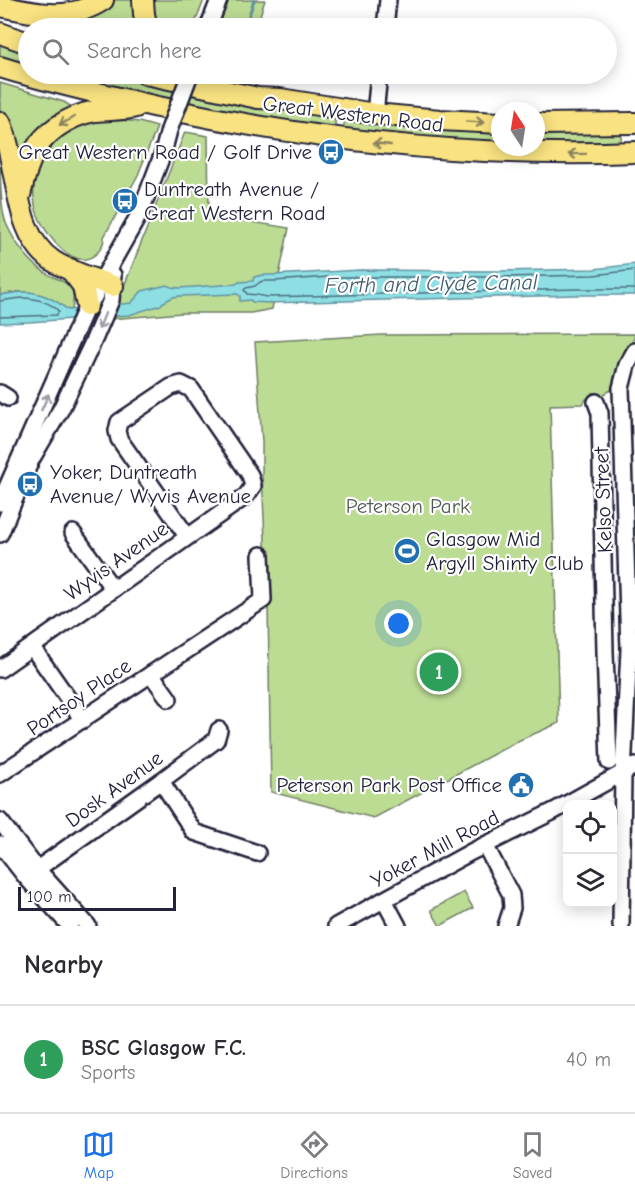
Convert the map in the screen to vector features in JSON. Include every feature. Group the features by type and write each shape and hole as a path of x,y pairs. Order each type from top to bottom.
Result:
{"main road":[{"path":"0,6 48,15 71,13 104,0"},
{"path":"143,0 145,18"},
{"path":"0,33 18,39"},
{"name":"Great Western Road","path":"0,67 18,73"},
{"name":"Great Western Road","path":"62,84 147,105 293,133 414,147 524,153 635,152"},
{"name":"Great Western Road","path":"213,84 258,98 280,99 375,114 491,123"},
{"path":"19,200 31,159 43,139 54,129 66,121 95,111 123,110 147,105"},
{"path":"0,122 9,148 26,226 33,239 53,261 70,269 101,294"},
{"path":"545,124 635,123"},
{"path":"70,269 85,292 101,294"}],"street":[{"path":"212,18 219,0"},
{"path":"386,18 388,0"},
{"path":"0,503 73,339 101,294 113,263 140,213 187,84"},
{"path":"375,114 378,84"},
{"path":"0,534 31,460 61,409 93,342 101,294"},
{"name":"Kelso Street","path":"621,926 617,838 629,770 628,407 623,380 627,365 635,351"},
{"name":"Wyvis Avenue","path":"0,669 246,496 253,486 250,475 191,389 181,384 171,387 119,423 117,431 119,439 187,536"},
{"name":"Kelso Street","path":"596,402 600,413 609,762"},
{"path":"73,533 113,589"},
{"name":"Portsoy Place","path":"0,774 262,600 261,555"},
{"path":"32,647 83,720"},
{"path":"605,652 629,650"},
{"name":"Portsoy Place","path":"151,674 169,699"},
{"name":"Dosk Avenue","path":"32,873 216,740 219,729"},
{"name":"Yoker Mill Road","path":"336,926 485,845 561,810 629,770"},
{"path":"161,781 194,832 257,853"},
{"path":"0,821 32,873 70,926"},
{"path":"0,844 88,926"},
{"path":"485,845 511,894 512,908 506,926"},
{"path":"384,900 398,926"}],"green space":[{"path":"112,0 137,0 140,18 75,18"},
{"path":"152,0 204,0 197,18 155,18"},
{"path":"228,0 265,0 259,18 222,18"},
{"path":"0,38 18,44 18,64 0,58"},
{"path":"0,83 64,102 75,109 18,171 5,121 0,111"},
{"path":"105,84 166,84 336,114 334,133 111,89"},
{"path":"345,116 491,127 491,145 343,134"},
{"path":"113,119 157,127 138,175 104,237 101,248 88,259 78,259 58,246 43,225 34,200 36,174 42,157 64,133 88,121"},
{"path":"620,127 622,147 545,147 545,128"},
{"path":"185,132 208,136 209,215 289,228 272,309 251,313 182,313 111,319"},
{"path":"0,167 3,210 9,230 34,263 72,289 72,310 42,295 21,292 0,295"},
{"name":"Peterson Park","path":"635,334 618,364 611,390 601,396 590,396 583,404 550,405 559,723 520,740 374,818 271,792 268,605 262,442 255,342 382,335"},
{"path":"464,892 473,908 440,926 431,910"}],"water":[{"name":"Forth and Clyde Canal","path":"635,264 635,295 268,303 240,301 240,296 237,294 180,296 173,297 161,305 129,315 0,323 0,295 18,292 42,295 68,310 131,303 142,291 167,285 179,288 236,284 253,281 254,277 263,275 360,270 594,269"}],"waterway":[{"path":"248,18 254,0"}],"place":[{"name":"Great Western Road / Golf Drive","path":"331,152"},
{"name":"Duntreath Avenue / Great Western Road","path":"125,201"},
{"name":"Yoker, Duntreath Avenue/ Wyvis Avenue","path":"30,484"},
{"name":"Glasgow Mid Argyll Shinty Club","path":"407,551"},
{"name":"BSC Glasgow F.C.","path":"439,672"},
{"name":"Peterson Park Post Office","path":"521,785"}]}
